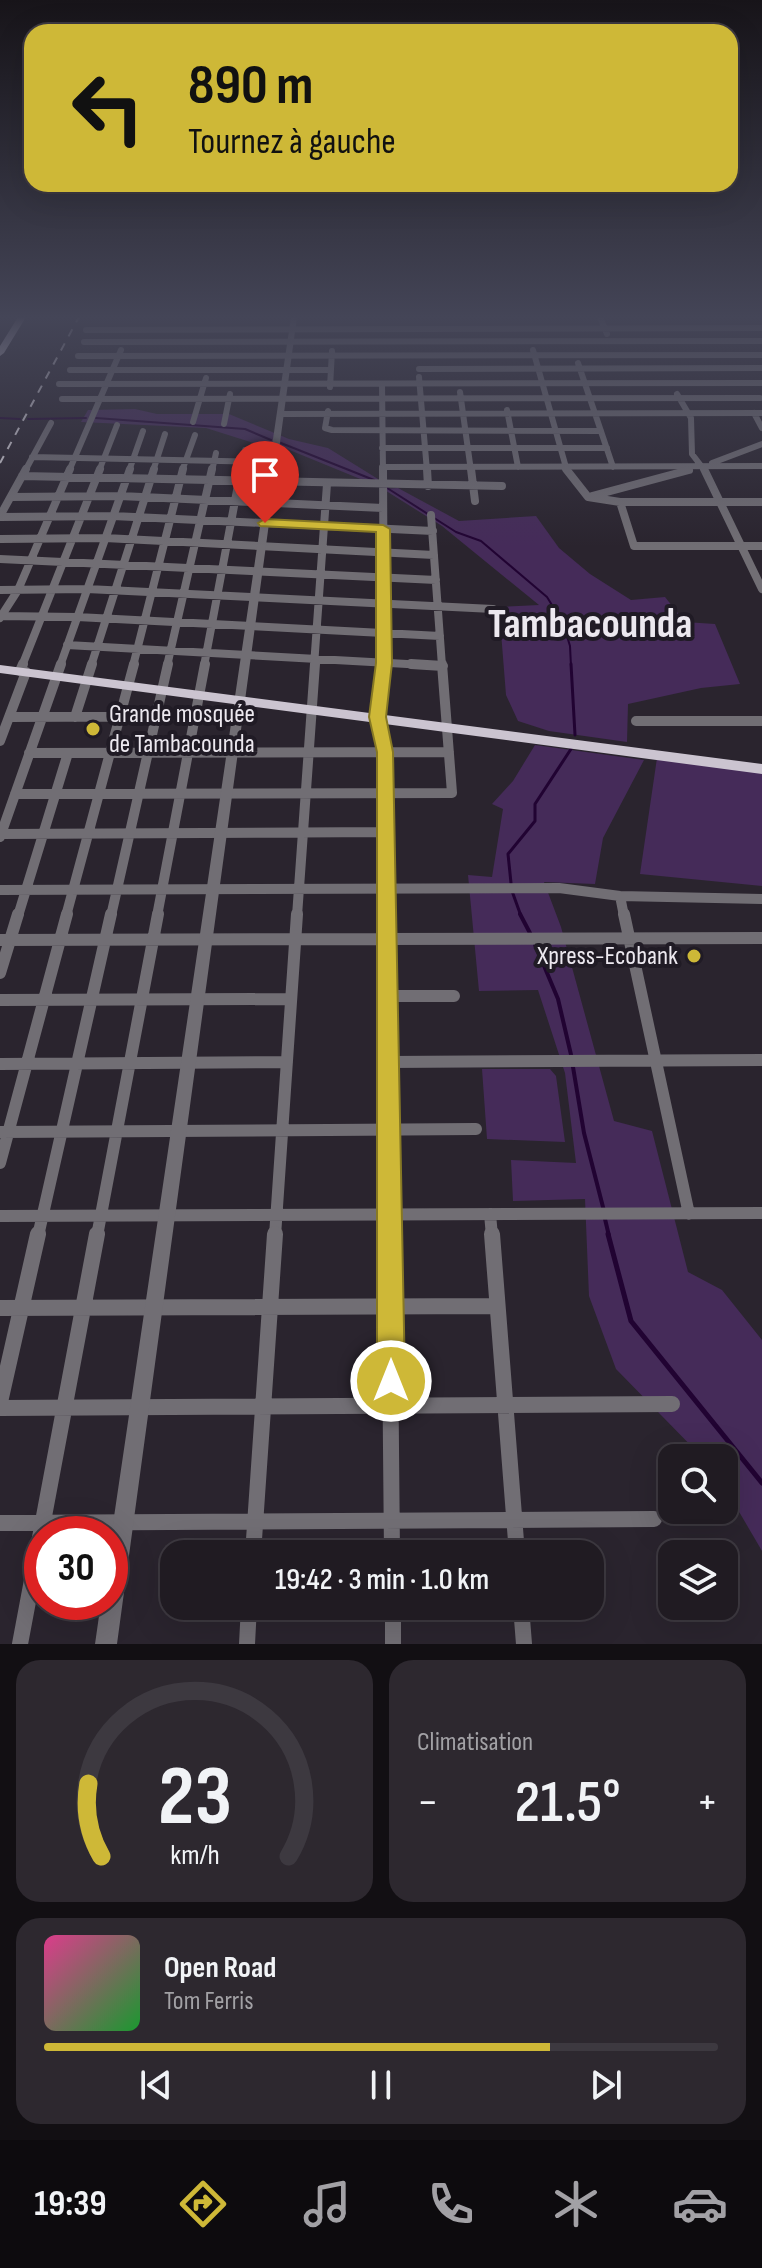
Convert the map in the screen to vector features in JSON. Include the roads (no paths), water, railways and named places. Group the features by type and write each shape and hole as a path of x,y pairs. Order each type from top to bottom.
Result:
{"highway":[{"path":"0,669 199,695 238,708 311,710 378,717 762,769"}],"street":[{"path":"0,617 18,590 101,394"},
{"path":"123,408 129,394"},
{"path":"149,408 154,394"},
{"path":"175,408 179,394"},
{"path":"193,422 201,394"},
{"path":"224,424 230,394"},
{"path":"254,399 255,394"},
{"path":"254,399 258,394"},
{"path":"124,1516 283,394"},
{"path":"324,394 329,399 761,400"},
{"path":"329,394 327,429 382,432 601,431"},
{"path":"382,394 384,663 378,717 385,752 392,1540"},
{"path":"421,394 428,486"},
{"path":"460,394 475,501"},
{"path":"503,394 518,467"},
{"path":"545,394 564,467 588,497 620,502 762,502"},
{"path":"589,394 613,467"},
{"path":"631,394 639,414"},
{"path":"677,394 689,414 692,454 703,466 762,589"},
{"path":"715,394 726,413"},
{"path":"62,399 254,399"},
{"path":"280,414 758,413 762,428"},
{"path":"0,516 51,423"},
{"path":"0,741 41,616 117,425"},
{"path":"143,431 1,835 386,832"},
{"path":"75,717 165,434"},
{"path":"0,1163 4,1132 27,1063 173,519 180,478 195,435"},
{"path":"588,497 703,466 762,444"},
{"path":"382,448 607,448"},
{"path":"32,457 186,459 244,456 273,462"},
{"path":"44,1516 244,456"},
{"path":"216,457 0,1405 672,1404"},
{"path":"382,467 762,466"},
{"path":"22,476 127,476 383,486 502,486"},
{"path":"254,1540 327,484"},
{"path":"11,497 120,496 383,508"},
{"path":"620,502 634,546 762,546"},
{"path":"15,794 452,793 431,515"},
{"path":"0,516 113,516 433,531"},
{"path":"0,539 105,538 434,555"},
{"path":"0,559 436,580"},
{"path":"0,590 116,590 493,609"},
{"path":"0,617 107,618 440,636"},
{"path":"67,645 443,666"},
{"path":"9,717 194,717 238,708"},
{"path":"636,721 762,721"},
{"path":"29,753 449,752"},
{"path":"0,973 5,940 26,889 68,753"},
{"path":"0,890 559,888 620,896 762,899"},
{"path":"620,896 689,1214"},
{"path":"5,940 762,938"},
{"path":"387,996 454,996"},
{"path":"0,1000 291,999"},
{"path":"388,1062 762,1060"},
{"path":"0,1064 287,1062"},
{"path":"4,1132 476,1129"},
{"path":"0,1216 762,1213"},
{"path":"490,1214 516,1540"},
{"path":"0,1308 497,1306"},
{"path":"128,1522 654,1519"},
{"path":"0,1523 24,1522"},
{"path":"20,1644 25,1620"},
{"path":"106,1644 109,1620"},
{"path":"247,1644 248,1620"},
{"path":"393,1620 393,1644"},
{"path":"522,1620 524,1644"}],"waterway":[{"path":"0,418 20,419"},
{"path":"28,419 86,418"},
{"path":"96,418 245,429 271,440"},
{"path":"281,443 374,480"},
{"path":"384,486 456,532 481,541 547,597 563,623 570,646 571,666"},
{"path":"571,664 575,735"},
{"path":"511,883 508,854 535,821 535,804 571,749"},
{"path":"512,891 521,916"},
{"path":"521,916 531,935"},
{"path":"534,942 558,999 572,1059"},
{"path":"573,1067 584,1133 604,1211"},
{"path":"605,1219 609,1236"},
{"path":"608,1234 631,1321 762,1483"}],"railway":[{"path":"0,463 37,394"}],"place":[{"name":"Grande mosquée de Tambacounda","path":"93,729"},
{"name":"Xpress-Ecobank","path":"694,956"}],"district":[{"name":"Tambacounda","path":"590,624"}]}
